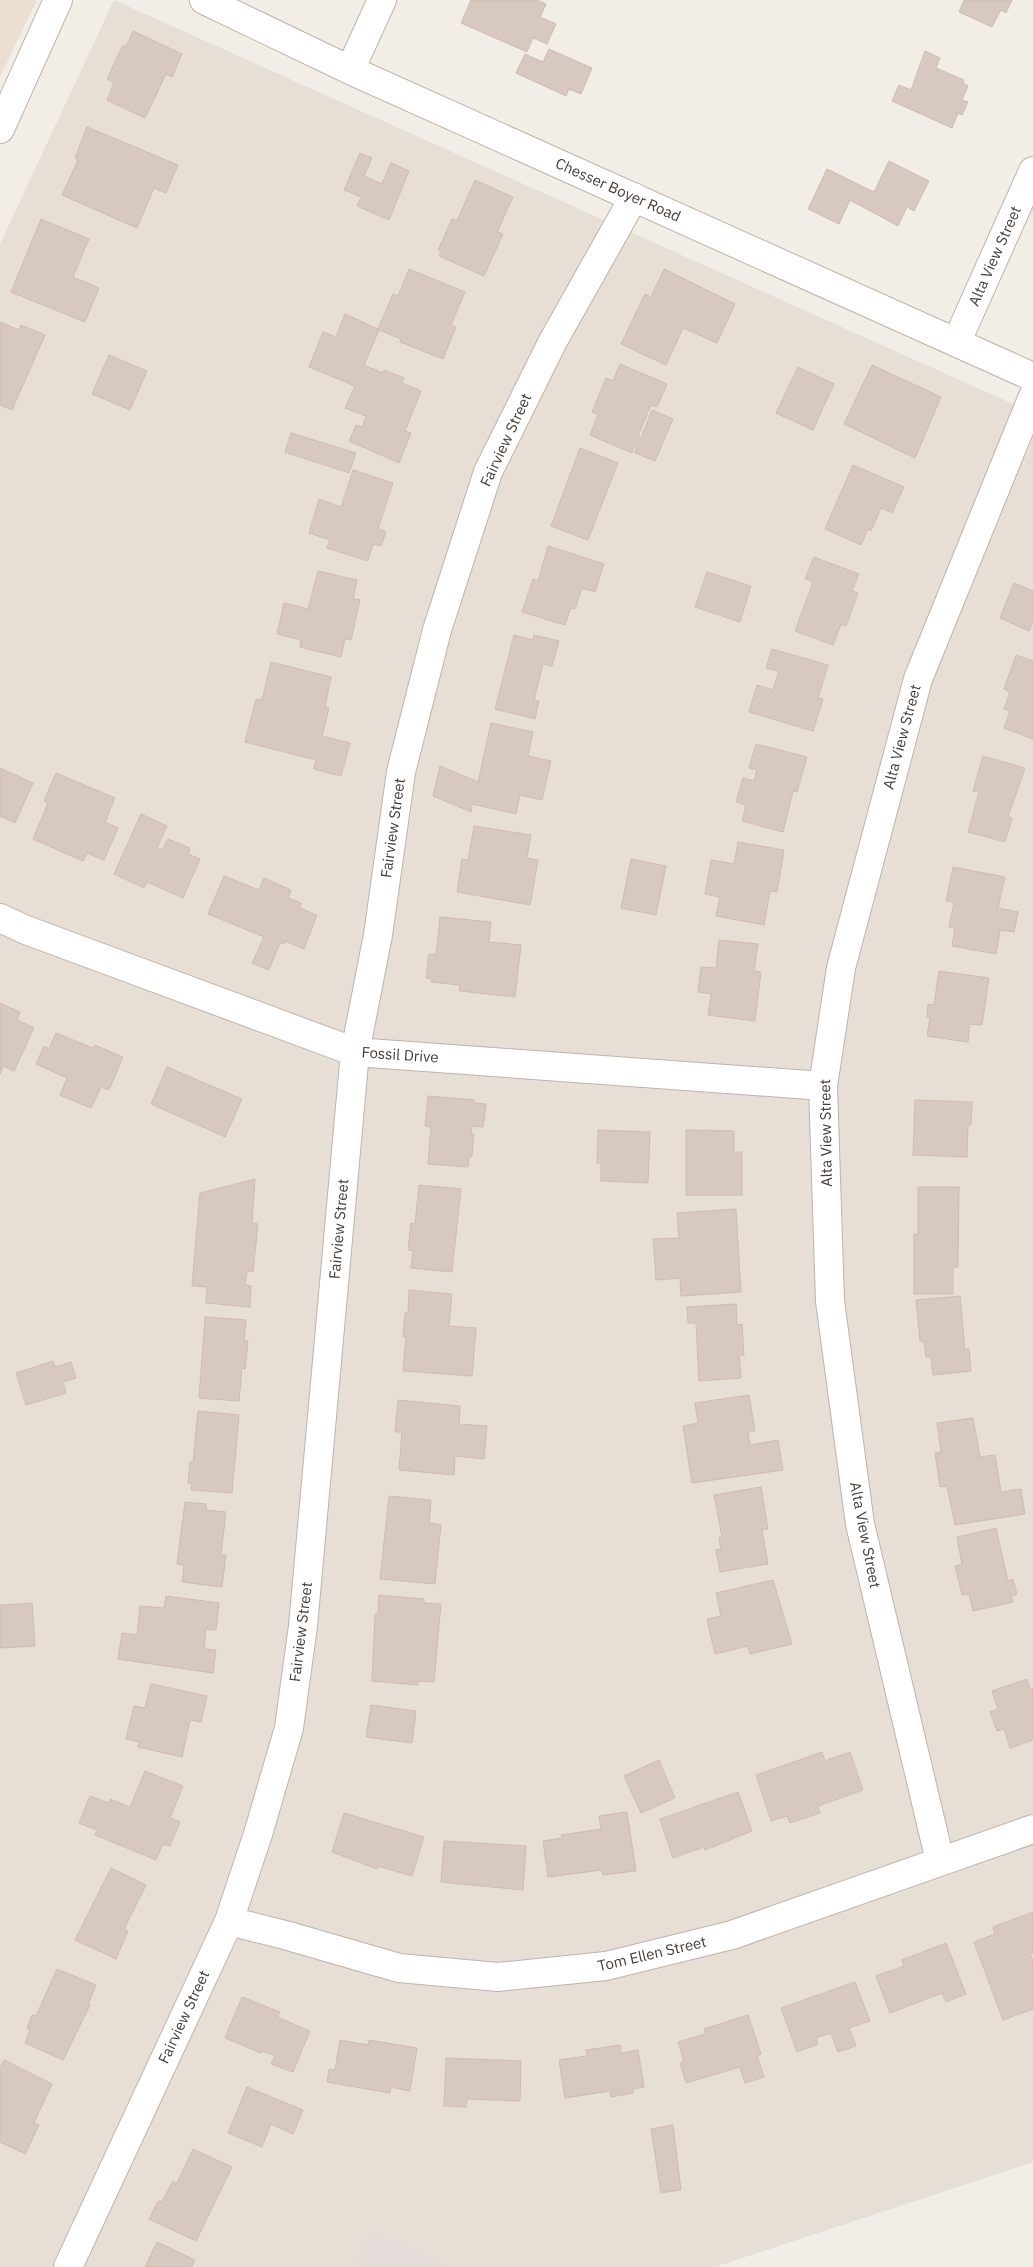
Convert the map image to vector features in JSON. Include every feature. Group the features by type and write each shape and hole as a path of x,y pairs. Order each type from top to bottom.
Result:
{"street":[{"path":"0,129 58,0"},
{"name":"Chesser Boyer Road","path":"204,0 350,70 957,341 1033,377"},
{"path":"350,70 382,0"},
{"name":"Alta View Street","path":"957,341 1033,171"},
{"name":"Fairview Street","path":"68,2267 229,1921 258,1834 290,1718 304,1626 355,1052 378,934 401,772 437,630 488,472 552,341 634,197"},
{"name":"Alta View Street","path":"940,1861 860,1524 830,1301 823,1086 841,968 918,679 1033,396"},
{"name":"Fossil Drive","path":"0,918 26,930 355,1052 823,1086"},
{"name":"Tom Ellen Street","path":"229,1921 286,1935 399,1968 498,1977 606,1966 732,1934 1033,1829"}],"shaded area":[{"path":"0,0 37,0 0,77"},
{"path":"114,0 1033,413 1033,2162 715,2267 455,2267 371,2231 353,2267 0,2267 0,244"},
{"path":"371,2231 455,2267 353,2267"}],"building":[{"path":"471,0 537,0 546,4 540,17 556,24 547,44 533,38 527,52 461,23"},
{"path":"964,0 1012,0 1006,13 1001,10 992,27 959,12"},
{"path":"133,31 182,54 172,77 166,74 145,118 107,100 114,83 107,79 123,45 126,47"},
{"path":"549,49 592,68 581,94 569,89 566,96 516,73 525,54 543,62"},
{"path":"925,51 940,58 936,68 964,80 963,83 968,86 962,100 968,102 962,115 958,113 952,128 892,101 899,85 911,90"},
{"path":"87,127 178,165 166,193 154,188 137,228 62,195 78,160 75,158"},
{"path":"360,153 372,158 364,176 382,184 391,163 409,171 389,220 357,206 361,197 344,190"},
{"path":"889,161 929,181 914,211 907,207 898,226 850,200 839,224 808,209 827,169 874,192"},
{"path":"475,180 513,197 497,232 503,234 484,276 439,256 441,251 438,250 452,219 457,221"},
{"path":"41,219 89,239 73,277 99,288 85,322 11,292"},
{"path":"409,269 465,292 451,325 456,327 443,359 400,342 401,339 379,330 364,365 383,373 384,370 404,378 402,383 421,391 405,431 411,433 399,463 349,441 356,425 362,427 366,416 345,408 355,386 309,367 323,332 336,337 345,314 378,329 393,294 398,296"},
{"path":"664,269 735,304 717,343 683,328 666,365 621,344 645,294 651,297"},
{"path":"0,322 19,330 21,325 45,335 12,410 0,405"},
{"path":"109,355 147,371 130,410 92,394"},
{"path":"620,364 667,384 657,407 651,405 638,436 641,438 652,410 673,419 655,461 635,453 637,445 635,444 632,453 590,435 598,415 592,412 606,378 613,381"},
{"path":"872,365 941,397 915,458 844,424"},
{"path":"798,367 834,384 813,430 776,413"},
{"path":"291,433 356,453 349,473 285,452"},
{"path":"580,448 618,463 588,540 551,526"},
{"path":"853,465 904,487 892,513 881,508 871,531 868,529 861,545 825,529"},
{"path":"353,470 393,483 378,529 386,532 381,546 373,544 368,561 327,548 330,540 309,533 319,499 341,507"},
{"path":"548,546 604,564 595,592 582,588 575,609 571,608 565,625 522,612 533,579 538,581"},
{"path":"814,557 859,574 852,591 858,593 846,626 841,624 833,645 795,631 813,582 805,579"},
{"path":"318,571 357,580 353,599 360,600 351,640 345,639 341,657 300,647 301,640 277,634 284,603 308,609"},
{"path":"707,572 751,586 740,622 695,607"},
{"path":"1014,583 1033,591 1033,621 1029,631 1000,618"},
{"path":"514,635 533,640 534,635 559,641 552,666 543,664 534,700 539,701 535,719 495,709"},
{"path":"772,649 828,665 818,698 823,699 813,731 749,712 757,685 773,690 779,671 766,668"},
{"path":"1016,655 1033,661 1033,739 1004,728 1010,711 1004,709 1010,692 1004,689"},
{"path":"271,662 331,677 325,707 329,708 322,736 350,743 341,776 314,769 316,760 245,742 256,699 262,700"},
{"path":"491,723 533,732 528,756 551,761 542,800 520,795 516,814 472,804 471,812 433,796 440,766 478,782"},
{"path":"756,744 807,757 797,792 793,791 783,832 742,821 746,805 736,802 743,778 754,781 757,770 749,768"},
{"path":"983,756 1025,768 1008,817 1012,818 1005,842 968,832 979,792 973,791"},
{"path":"0,768 33,783 15,823 0,816"},
{"path":"56,773 115,798 105,822 118,828 104,860 87,853 83,861 33,839 48,803 44,801"},
{"path":"141,814 167,826 157,848 162,850 168,839 190,848 188,854 200,859 183,898 147,882 144,888 114,874"},
{"path":"474,826 531,835 527,858 538,860 530,905 457,892 462,859 468,860"},
{"path":"738,842 784,850 777,892 770,891 764,925 716,916 720,897 705,894 711,860 734,864"},
{"path":"631,859 666,866 656,915 621,908"},
{"path":"953,867 1005,877 998,908 1018,912 1014,932 1000,930 996,954 952,946 955,928 949,927 954,902 946,901"},
{"path":"224,876 259,890 264,878 291,890 288,898 301,903 300,908 317,915 304,949 285,941 284,944 280,943 269,970 252,963 264,937 208,914"},
{"path":"440,917 491,922 489,942 521,945 515,997 459,991 460,985 431,982 432,979 426,978 429,954 436,955"},
{"path":"719,940 758,944 754,971 761,972 755,1021 708,1015 711,994 698,992 701,967 716,968"},
{"path":"939,971 989,978 982,1025 970,1024 968,1042 927,1036 930,1017 927,1017 928,1004 934,1005"},
{"path":"0,1003 20,1012 17,1020 34,1028 14,1071 3,1066 0,1074"},
{"path":"56,1033 93,1048 95,1045 123,1057 109,1090 101,1087 91,1108 60,1095 67,1078 36,1064 44,1046 49,1049"},
{"path":"167,1067 242,1099 225,1137 151,1104"},
{"path":"428,1096 474,1100 473,1103 486,1104 483,1127 472,1126 471,1134 474,1134 472,1156 469,1157 468,1167 428,1164 431,1127 425,1126"},
{"path":"915,1100 972,1102 971,1125 968,1124 967,1157 913,1155"},
{"path":"598,1130 650,1132 648,1183 601,1181 601,1163 597,1163"},
{"path":"686,1130 734,1131 734,1152 742,1152 742,1195 686,1195"},
{"path":"255,1179 252,1223 258,1224 253,1272 247,1271 245,1285 251,1286 250,1307 206,1303 207,1287 192,1286 200,1193"},
{"path":"419,1185 461,1189 452,1272 411,1268 413,1251 408,1250 411,1223 415,1224"},
{"path":"918,1187 959,1187 958,1267 953,1267 953,1294 914,1294 914,1234 918,1234"},
{"path":"736,1209 741,1292 681,1296 680,1278 656,1280 653,1239 679,1238 677,1213"},
{"path":"409,1290 452,1294 449,1326 476,1328 472,1376 403,1371 406,1337 403,1337 405,1313 408,1313"},
{"path":"960,1296 965,1350 969,1349 971,1371 933,1375 931,1357 926,1357 924,1341 920,1341 916,1300"},
{"path":"736,1304 737,1325 742,1324 744,1355 739,1356 741,1378 699,1381 696,1323 688,1323 687,1307"},
{"path":"205,1317 246,1320 244,1341 248,1341 245,1369 242,1368 239,1401 199,1398"},
{"path":"53,1361 55,1367 71,1362 76,1378 63,1382 66,1393 26,1405 16,1373"},
{"path":"749,1395 755,1431 748,1432 750,1445 778,1440 783,1470 692,1483 683,1426 698,1423 695,1403"},
{"path":"398,1400 460,1406 459,1424 487,1426 484,1459 455,1456 454,1475 399,1470 402,1432 395,1432"},
{"path":"198,1411 239,1415 232,1493 191,1490 192,1484 188,1483 190,1462 193,1462"},
{"path":"973,1418 980,1457 995,1455 1001,1492 1021,1489 1025,1514 955,1525 947,1486 940,1487 935,1453 941,1452 937,1423"},
{"path":"761,1487 768,1529 762,1530 768,1564 720,1572 716,1550 721,1549 719,1537 722,1537 714,1495"},
{"path":"389,1496 431,1500 429,1523 441,1525 435,1584 380,1579"},
{"path":"185,1502 206,1504 206,1510 226,1512 221,1555 226,1555 222,1587 182,1582 184,1565 177,1564"},
{"path":"996,1528 1008,1581 1013,1579 1017,1594 1011,1596 1013,1602 973,1611 969,1594 962,1595 955,1566 962,1564 957,1537"},
{"path":"773,1580 792,1644 750,1654 748,1646 715,1654 707,1619 721,1616 716,1593"},
{"path":"379,1595 424,1599 424,1603 441,1604 434,1682 418,1681 418,1685 372,1681 375,1614 378,1614"},
{"path":"166,1596 219,1603 216,1630 206,1629 204,1649 216,1650 213,1673 118,1659 122,1633 137,1635 140,1606 164,1608"},
{"path":"32,1603 35,1646 0,1648 0,1605"},
{"path":"1027,1679 1030,1689 1033,1688 1033,1740 1010,1748 1004,1729 997,1731 990,1712 998,1709 992,1691"},
{"path":"151,1684 207,1696 201,1722 190,1720 182,1757 138,1747 139,1742 126,1739 134,1706 145,1708"},
{"path":"371,1705 416,1711 412,1743 366,1737"},
{"path":"822,1752 825,1761 850,1752 863,1790 818,1806 820,1813 790,1823 787,1816 771,1821 756,1775"},
{"path":"659,1760 675,1798 641,1813 624,1776"},
{"path":"145,1771 183,1786 170,1818 180,1822 170,1846 163,1844 156,1860 95,1835 97,1830 79,1823 90,1796 109,1803 110,1799 130,1807"},
{"path":"738,1792 752,1831 705,1850 704,1847 673,1858 660,1819"},
{"path":"627,1812 636,1871 603,1875 602,1870 548,1877 543,1841 562,1838 561,1835 601,1829 599,1816"},
{"path":"344,1813 424,1837 412,1876 378,1866 377,1869 332,1852"},
{"path":"444,1841 526,1846 523,1890 441,1882"},
{"path":"111,1868 146,1885 124,1929 128,1931 116,1959 75,1940"},
{"path":"1033,1912 1033,1952 1030,1953 1033,1961 1033,2009 1003,2020 974,1942 995,1934 993,1927"},
{"path":"946,1943 966,1994 946,2002 942,1993 890,2013 876,1976 904,1966 902,1960"},
{"path":"57,1969 96,1985 88,2005 90,2005 63,2060 25,2043 30,2030 27,2028 32,2015 36,2016"},
{"path":"855,1982 870,2021 849,2028 856,2046 838,2052 831,2033 816,2038 818,2044 797,2052 781,2008"},
{"path":"242,1997 280,2012 277,2017 310,2031 293,2072 271,2064 275,2056 262,2051 261,2053 225,2038"},
{"path":"748,2015 761,2054 757,2056 764,2077 745,2083 740,2067 686,2083 680,2063 684,2061 678,2042 705,2034 704,2029"},
{"path":"340,2040 368,2045 369,2040 417,2048 410,2091 391,2087 390,2093 327,2082 329,2069 335,2070"},
{"path":"620,2045 621,2053 638,2050 644,2087 633,2089 633,2093 611,2097 610,2091 565,2098 559,2060 587,2056 586,2050"},
{"path":"446,2058 521,2061 520,2101 467,2099 466,2107 444,2106"},
{"path":"4,2060 52,2084 34,2123 39,2125 25,2154 0,2142 0,2068"},
{"path":"247,2087 303,2110 293,2134 271,2124 262,2147 228,2133"},
{"path":"673,2125 681,2190 661,2193 651,2129"},
{"path":"193,2149 232,2167 196,2241 149,2219 158,2201 162,2202 173,2181 177,2183"},
{"path":"157,2242 195,2260 192,2267 145,2267"}]}
